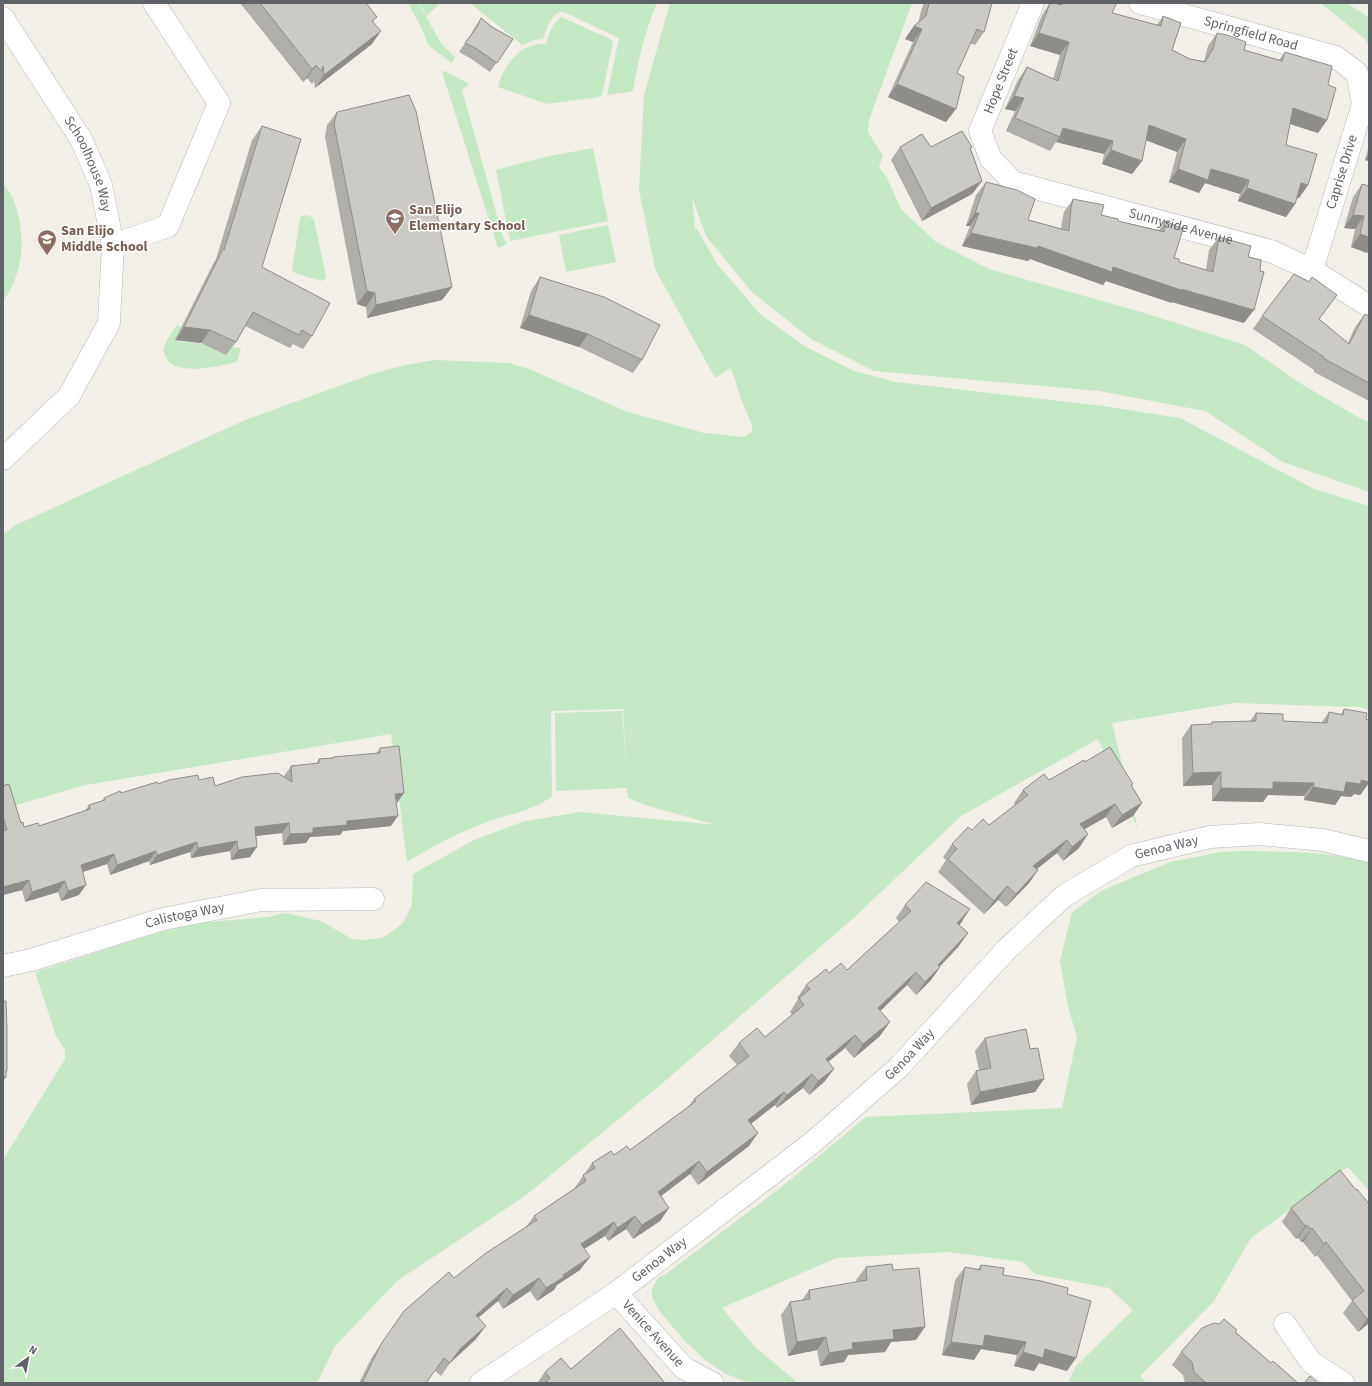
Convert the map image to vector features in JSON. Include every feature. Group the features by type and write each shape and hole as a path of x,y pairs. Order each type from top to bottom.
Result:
{"street":[{"path":"114,245 168,226 219,103 154,3"},
{"name":"Hope Street","path":"991,159 980,131 1033,3"},
{"name":"Springfield Road","path":"1140,3 1336,57 1357,73"},
{"name":"Schoolhouse Way","path":"3,18 81,139 101,186 114,245 109,323 69,396 3,459"},
{"name":"Caprise Drive","path":"1312,270 1363,104 1357,73"},
{"name":"Sunnyside Avenue","path":"991,159 1013,182 1271,251 1312,270 1369,306"},
{"name":"Genoa Way","path":"481,1383 616,1293 812,1143 898,1068 1007,948 1064,896 1131,856 1210,837 1259,834 1323,840 1369,851"},
{"name":"Calistoga Way","path":"3,966 31,960 162,919 261,900 373,899"},
{"name":"Venice Avenue","path":"616,1293 684,1368 712,1383"},
{"path":"1285,1324 1311,1362 1343,1383"}],"green space":[{"path":"408,3 419,3 440,42 455,57 452,63 429,46"},
{"path":"420,3 440,3 427,16"},
{"path":"470,3 657,3 642,46 633,91 607,95 619,38 564,12 559,12 551,21 543,39 534,40 522,45"},
{"path":"670,3 912,3 869,120 868,132 883,156 879,167 887,178 901,209 936,242 989,269 1141,312 1245,345 1303,385 1369,422 1369,492 1283,462 1205,411 1099,391 874,371 811,339 752,292 706,236 692,197 695,229 697,229 717,264 760,314 804,346 854,371 896,382 1103,406 1180,418 1314,489 1369,506 1369,710 1359,707 1235,703 1112,723 1138,829 1098,739 961,816 857,915 665,1081 525,1196 397,1281 335,1346 317,1383 3,1383 3,1160 65,1059 65,1050 56,1036 35,972 157,933 197,923 268,917 285,913 321,921 352,939 363,940 382,938 403,923 412,905 413,874 474,840 522,822 580,812 717,825 648,806 628,798 627,788 556,791 555,713 622,711 626,764 623,709 551,711 552,796 529,809 495,819 466,830 407,862 391,734 85,785 3,809 3,534 16,525 245,420 372,374 405,365 435,360 509,363 529,369 628,412 704,433 744,437 752,432 752,425 741,399 731,368 715,378 655,269 639,190 644,95"},
{"path":"1321,3 1347,3 1369,18 1369,46 1365,39"},
{"path":"561,17 610,39 613,42 602,95 598,97 547,104 498,87 505,70 515,56 529,47 538,44 547,44 551,29"},
{"path":"445,71 469,84 462,90 503,237 507,244 498,248 442,72"},
{"path":"593,148 608,221 510,241 496,170 545,157"},
{"path":"3,183 12,197 17,211 20,224 21,251 16,277 3,301"},
{"path":"307,215 314,220 326,276 325,279 321,281 295,273 292,270 300,219 302,216"},
{"path":"608,225 616,262 566,272 559,235"},
{"path":"177,325 182,328 175,340 177,341 241,348 237,362 195,369 179,367 170,363 163,351 167,340"},
{"path":"1244,851 1323,854 1354,858 1369,862 1369,1191 1348,1167 1251,1238 1214,1301 1140,1376 1147,1383 1068,1383 1076,1366 1133,1310 1109,1288 1035,1274 1023,1262 948,1252 836,1258 722,1308 755,1347 798,1383 749,1383 726,1374 705,1360 683,1339 660,1312 652,1297 652,1289 658,1278 666,1274 779,1189 866,1117 1062,1108 1077,1037 1068,1007 1060,961 1072,912 1103,890 1170,862 1221,852"}],"building":[{"path":"260,3 366,3 377,17 372,21 381,31 324,75 323,66 321,71 316,65 312,69"},
{"path":"929,3 992,3 984,32 977,29 957,73 964,77 956,109 897,84 922,29 914,26 926,16"},
{"path":"1050,3 1062,5 1063,3 1113,3 1116,4 1112,13 1161,26 1163,16 1181,23 1172,50 1190,59 1205,62 1213,49 1217,33 1246,42 1244,50 1282,61 1285,52 1332,66 1328,85 1336,88 1327,120 1293,108 1286,145 1317,154 1308,185 1301,183 1295,204 1247,188 1249,180 1211,169 1208,180 1178,169 1186,139 1149,125 1142,161 1111,150 1113,141 1063,128 1060,137 1015,118 1024,98 1014,96 1027,67 1058,81 1069,42 1039,33"},
{"path":"481,18 492,27 513,39 497,63 477,49 465,43 477,27"},
{"path":"409,95 416,111 452,287 376,305 375,293 367,291 334,124 337,112"},
{"path":"262,126 301,139 262,267 330,303 312,336 302,330 299,335 253,312 236,342 210,330 184,327 223,249 224,250"},
{"path":"962,131 972,147 970,148 982,181 931,208 900,147 922,134 931,147"},
{"path":"986,182 1017,190 1035,199 1028,220 1069,231 1073,199 1104,205 1101,215 1118,219 1118,221 1164,232 1165,221 1183,229 1174,258 1179,259 1179,262 1213,272 1219,237 1251,246 1248,257 1261,260 1260,271 1264,272 1254,310 1181,290 1113,267 1112,272 1038,246 1037,248 971,233 979,213 975,213"},
{"path":"1362,184 1369,186 1369,237 1360,234 1364,216 1353,215"},
{"path":"1294,274 1309,282 1312,277 1337,295 1319,319 1349,344 1365,314 1369,316 1369,383 1323,358 1324,357 1262,316"},
{"path":"540,277 604,297 660,325 642,360 588,334 529,315"},
{"path":"1344,709 1367,713 1366,719 1369,720 1369,782 1361,780 1361,784 1346,782 1344,792 1313,787 1314,783 1273,782 1273,789 1221,788 1221,772 1193,773 1191,725 1212,724 1212,722 1256,721 1256,713 1283,714 1283,721 1327,723 1329,712 1343,715"},
{"path":"399,746 404,793 395,794 398,816 347,821 347,825 313,828 313,833 290,834 289,823 255,827 257,847 238,850 237,841 198,848 197,842 157,855 156,851 117,865 114,854 81,865 86,885 68,891 65,881 32,892 29,880 3,887 3,831 7,830 3,817 3,786 9,784 21,823 23,822 24,827 38,823 39,826 90,809 89,805 105,800 104,798 120,791 121,793 157,782 158,784 169,780 198,775 199,780 213,777 215,786 242,777 278,773 292,782 291,766 319,763 319,759 380,753 380,748"},
{"path":"1110,747 1133,784 1131,785 1142,803 1122,815 1115,804 1080,824 1088,834 1072,847 1067,840 1033,866 1038,870 1016,894 1007,886 994,901 948,859 957,849 952,844 968,827 972,830 983,819 989,825 1028,795 1023,790 1044,774 1049,780 1084,760 1085,762"},
{"path":"926,882 970,909 957,923 968,933 938,965 940,967 925,982 916,972 878,1008 890,1022 863,1044 855,1035 826,1059 834,1069 818,1081 812,1074 787,1095 784,1092 748,1120 758,1133 707,1172 699,1161 658,1192 669,1208 642,1225 635,1216 617,1228 614,1222 581,1244 590,1257 563,1275 564,1277 546,1288 539,1278 513,1295 507,1288 476,1315 486,1326 460,1349 450,1363 444,1358 426,1383 362,1383 381,1344 404,1311 449,1272 454,1278 486,1253 537,1220 534,1216 586,1181 583,1175 595,1168 592,1163 611,1151 614,1155 627,1146 630,1150 696,1101 694,1099 749,1056 739,1043 757,1028 765,1037 804,1005 799,998 810,989 806,985 826,969 829,973 841,963 847,970 911,911 905,905"},
{"path":"3,1001 6,1001 6,1077 3,1077"},
{"path":"1026,1029 1030,1049 1038,1048 1044,1079 980,1092 976,1071 991,1068 985,1038"},
{"path":"1340,1170 1369,1204 1369,1317 1367,1319 1352,1300 1364,1291 1326,1242 1324,1244 1312,1228 1311,1229 1307,1225 1305,1226 1291,1208"},
{"path":"892,1264 893,1270 919,1268 925,1327 893,1330 894,1339 852,1343 853,1349 829,1353 826,1337 797,1342 790,1302 810,1299 809,1290 867,1280 866,1267"},
{"path":"981,1265 1004,1268 1003,1275 1041,1281 1068,1288 1067,1294 1091,1301 1076,1358 1045,1349 1043,1358 1023,1352 1026,1342 985,1335 983,1346 951,1342 965,1267 980,1270"},
{"path":"1224,1319 1237,1330 1235,1332 1271,1363 1273,1361 1298,1383 1206,1383 1194,1372 1192,1362 1181,1352 1202,1328 1214,1323 1219,1324"},
{"path":"620,1328 665,1383 545,1383 550,1378 545,1372 561,1358 571,1369"},
{"path":"1310,1376 1318,1383 1304,1383"}],"place":[{"name":"San Elijo Elementary School","path":"395,235"},
{"name":"San Elijo Middle School","path":"47,256"}]}
